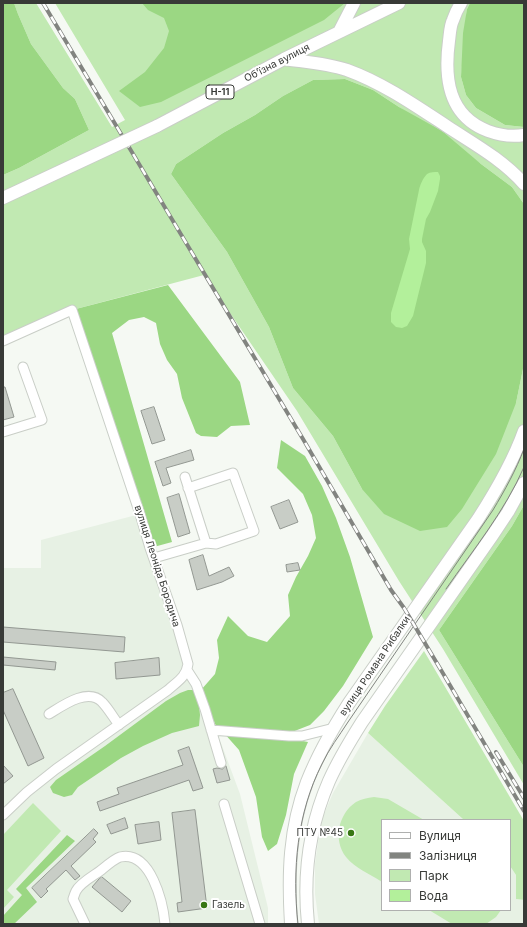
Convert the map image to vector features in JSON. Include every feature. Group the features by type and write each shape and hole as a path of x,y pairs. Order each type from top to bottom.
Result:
{"main road":[{"path":"339,32 354,3"},
{"name":"Обʼїзна вулиця","path":"3,198 157,126 284,59 399,3"},
{"path":"461,3 452,20 447,54 448,84 453,100 463,116 479,128 497,134 517,136 524,135"},
{"path":"284,59 326,64 347,70 380,85 485,152 516,175 524,184"},
{"name":"вулиця Романа Рибалки","path":"291,924 289,877 290,852 299,805 316,760 365,679 482,513 514,457 524,431"},
{"name":"вулиця Романа Рибалки","path":"308,924 306,909 307,865 316,819 330,780 362,722 492,536 508,512 524,483"}],"street":[{"name":"вулиця Леоніда Бородича","path":"3,341 72,310 186,655 188,664 187,670"},
{"path":"3,432 42,420 22,367"},
{"path":"154,558 206,543 216,544 254,531 233,472 188,488"},
{"path":"185,477 206,543"},
{"path":"3,816 28,792 56,769 168,690 184,677 187,670"},
{"path":"187,670 196,684 221,762"},
{"path":"48,714 78,698 88,696 102,701 119,725"},
{"path":"211,730 302,736 334,728"},
{"path":"224,804 260,924"},
{"path":"85,924 73,899 77,889 88,879 119,857 136,859 146,868 153,878 164,913 165,924"}],"shaded area":[{"path":"3,3 14,3 31,44 63,88 75,99 89,130 19,168 3,175"},
{"path":"142,3 345,3 324,20 161,102 140,107 119,91 145,72 164,48 169,31 164,18 148,10"},
{"path":"470,3 524,3 524,127 505,125 476,108 466,95 461,77 463,33 467,9"},
{"path":"345,79 373,90 399,107 442,131 481,164 512,187 524,204 524,364 516,403 496,454 462,509 447,527 420,531 384,514 362,489 333,436 293,388 269,327 227,252 171,174 176,164 283,96 313,80"},
{"path":"168,285 240,382 250,425 231,426 217,437 201,436 196,433 182,398 177,374 167,360 160,344 156,323 144,317 129,320 112,333 172,542 150,548 72,310"},
{"path":"281,440 305,456 322,486 336,518 350,557 373,637 343,686 324,711 310,725 292,732 216,726 208,704 202,700 199,705 199,726 172,733 143,746 121,758 78,787 72,795 64,797 53,793 50,787 56,780 166,701 188,690 201,690 215,674 219,658 217,640 228,616 248,636 267,642 290,616 288,595 316,538 312,515 303,494 277,468"},
{"path":"524,505 524,767 439,630 512,526"},
{"path":"140,514 184,660 182,669 170,688 187,670 211,730 221,743 240,794 268,908 268,924 3,924 3,568 41,568 41,540"},
{"path":"223,732 308,742 294,774 286,815 277,844 268,851 262,837 256,797 239,750"},
{"name":"ПТУ №45","path":"368,733 463,819 381,819 381,911 511,911 511,868 516,875 516,899 524,900 524,924 319,924 315,894 315,864 321,821 333,793"},
{"path":"67,835 75,841 26,888 37,902 14,924 3,924 3,916 22,895 16,889"}],"green space":[{"path":"14,3 36,3 112,127 125,120 55,3 470,3 467,9 461,77 466,95 476,108 505,125 524,127 524,204 512,187 481,164 373,90 345,79 313,80 283,96 176,164 171,174 227,252 269,327 293,388 333,436 362,489 516,403 524,364 524,505 512,526 439,630 524,767 524,785 443,649 399,581 297,411 204,275 72,310 3,341 3,175 19,168 89,130 75,99 63,88 31,44"},
{"path":"424,651 524,821 524,900 516,899 516,875 511,868 511,819 463,819 368,733"},
{"path":"374,797 388,799 422,819 381,819 381,881 358,868 350,861 342,850 340,843 339,828 341,820 350,807 356,802"},
{"path":"33,803 61,831 7,890 14,897 3,909 3,835"},
{"path":"431,911 500,911 496,917 486,924 452,924"}],"water":[{"path":"431,172 438,172 440,179 438,191 426,219 422,239 426,251 426,263 413,316 407,326 402,328 396,327 391,322 391,313 410,249 409,239 419,188 427,174"}],"building":[{"path":"3,387 5,387 14,417 3,420"},
{"path":"154,407 165,440 152,444 141,411"},
{"path":"191,450 194,460 166,468 171,483 163,486 155,462"},
{"path":"179,494 190,533 178,537 167,498"},
{"path":"289,500 298,522 280,529 271,507"},
{"path":"203,555 209,576 229,567 234,576 222,582 197,590 189,560"},
{"path":"298,563 300,570 287,572 286,565"},
{"path":"3,627 125,637 124,652 3,642"},
{"path":"3,657 56,662 55,670 3,665"},
{"path":"159,658 160,675 116,679 115,663"},
{"path":"13,689 44,758 28,766 3,710 3,693"},
{"path":"189,747 203,788 193,791 189,780 100,811 97,802 119,794 117,788 183,765 178,751"},
{"path":"3,765 13,776 3,784"},
{"path":"226,766 230,780 217,783 213,769 222,769"},
{"path":"195,810 207,908 178,912 177,903 182,902 172,813"},
{"path":"125,818 128,828 111,834 107,825"},
{"path":"159,822 161,840 138,844 135,825"},
{"path":"94,829 98,833 93,839 96,842 71,866 80,876 75,880 66,870 46,889 48,891 41,898 32,888"},
{"path":"102,877 131,901 122,912 92,887"}],"tram line":[{"path":"298,924 296,904 296,863 298,842 307,802 322,764 348,722 493,510 510,480 524,449"},
{"path":"446,589 498,515 524,467"}],"railway":[{"path":"43,3 303,439 391,590 404,608 524,811"},
{"path":"496,752 524,798"}],"place":[{"name":"ПТУ №45","path":"351,833"},
{"name":"Газель","path":"204,905"}]}
